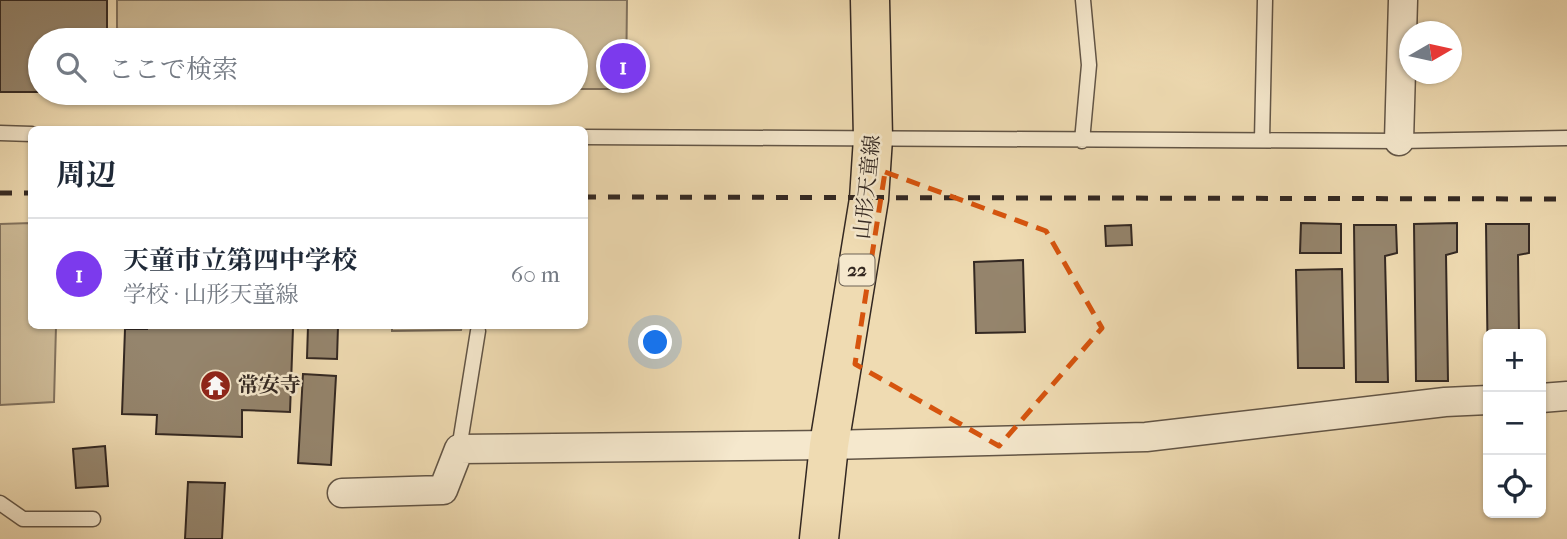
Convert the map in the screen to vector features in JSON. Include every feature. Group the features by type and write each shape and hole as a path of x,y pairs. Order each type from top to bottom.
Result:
{"main road":[{"name":"山形天童線","path":"819,539 830,445 869,199 873,138 870,0"}],"street":[{"path":"1399,141 1403,0"},
{"path":"1546,398 1567,396"},
{"path":"342,493 443,490 458,449 830,445 1146,437 1445,402 1483,400"}],"lane":[{"path":"1082,141 1088,65 1083,0"},
{"path":"1262,140 1265,0"},
{"path":"0,133 28,134"},
{"path":"588,136 1082,141 1567,138"},
{"path":"458,449 478,331"},
{"path":"0,503 23,519 93,519"}],"highlighted area":[{"path":"885,172 1046,231 1102,328 999,446 855,364"}],"shaded area":[{"path":"117,0 627,0 626,89 588,89 588,28 117,28"},
{"path":"28,223 28,329 56,329 54,402 0,405 0,224"},
{"path":"392,329 461,329 461,330"}],"building":[{"path":"0,0 107,0 107,28 28,28 28,92 0,92"},
{"path":"1301,223 1341,224 1341,253 1300,253"},
{"path":"1457,223 1457,252 1446,255 1448,381 1416,381 1414,224"},
{"path":"1486,224 1529,224 1529,253 1518,255 1519,329 1487,329"},
{"path":"1131,225 1132,245 1106,246 1105,226"},
{"path":"1354,225 1396,225 1397,253 1385,256 1388,382 1356,382"},
{"path":"1023,260 1025,332 976,333 974,262"},
{"path":"1342,269 1344,368 1298,368 1296,270"},
{"path":"125,329 293,329 290,412 242,410 242,437 156,434 157,415 122,414"},
{"path":"308,329 338,329 337,359 307,358"},
{"path":"303,374 336,376 331,465 298,463"},
{"path":"105,446 108,486 76,488 73,449"},
{"path":"188,482 225,483 222,539 185,539"}],"railway":[{"path":"0,193 28,193"},
{"path":"588,197 1567,199"}],"place":[{"name":"天童市立第四中学校","path":"623,66"},
{"name":"常安寺","path":"215,385"}]}
